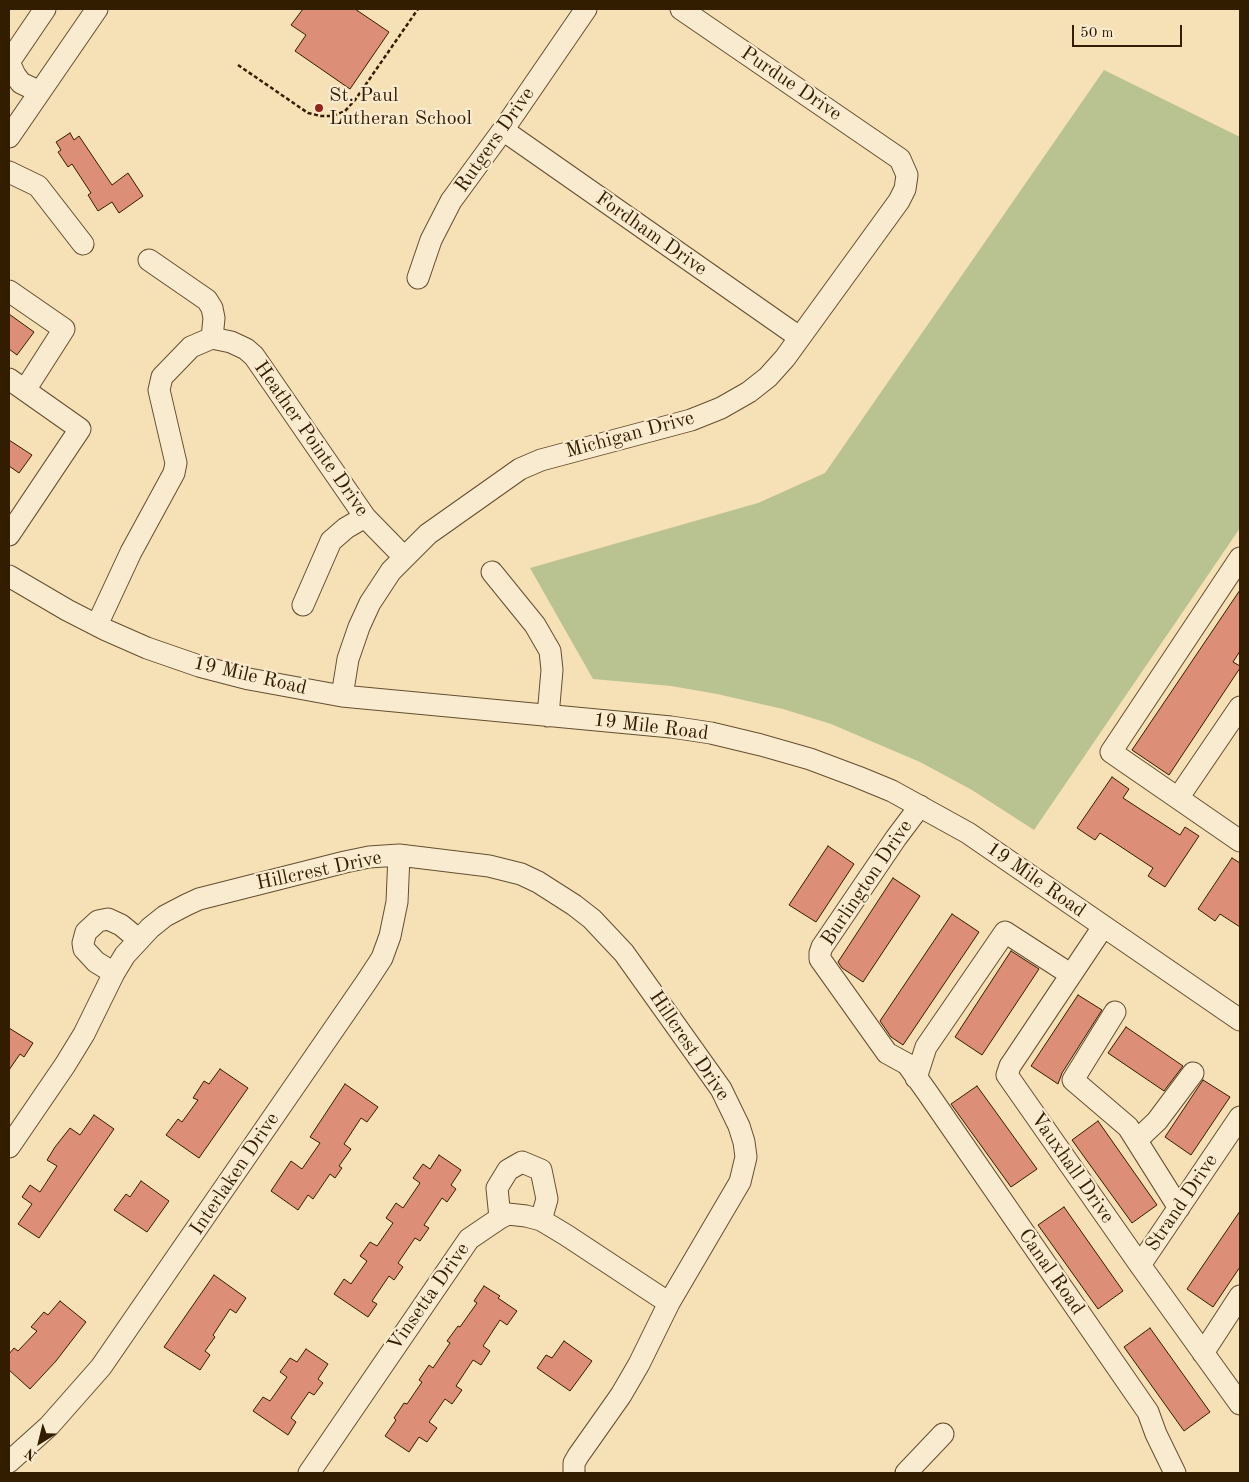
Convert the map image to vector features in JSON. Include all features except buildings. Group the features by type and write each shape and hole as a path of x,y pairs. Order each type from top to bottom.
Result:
{"street":[{"path":"40,92 21,83 15,75 10,56 45,9"},
{"path":"9,137 97,9"},
{"name":"Rutgers Drive","path":"418,278 432,240 451,201 504,130 586,9"},
{"name":"Purdue Drive","path":"681,9 900,159"},
{"name":"Fordham Drive","path":"504,130 799,337"},
{"name":"Michigan Drive","path":"342,696 348,659 364,615 391,571 428,534 520,469 541,460 691,420 721,408 749,392 768,377 785,358 899,201 905,189 907,175 900,159"},
{"path":"9,172 38,186 83,244"},
{"path":"97,625 131,552 174,473 176,462 159,390 162,377 191,347 212,338 214,318 212,308 206,300 149,260"},
{"path":"9,291 64,329 17,384 80,429 9,535"},
{"name":"Heather Pointe Drive","path":"212,338 231,342 246,349 254,356 365,517 404,557"},
{"path":"303,604 331,541 346,528 365,517"},
{"path":"1240,558 1111,752 1240,841"},
{"path":"492,572 535,625 550,651 552,670 548,716"},
{"name":"19 Mile Road","path":"9,576 67,610 147,648 199,666 249,679 342,696 671,727 711,733 810,759 858,776 920,806 968,833 1240,1020"},
{"path":"1178,798 1240,707"},
{"name":"Burlington Drive","path":"916,1078 907,1064 887,1053 822,963 820,953 896,838 920,806"},
{"name":"Hillcrest Drive","path":"9,1147 75,1050 125,955 138,939 165,916 199,899 370,857 399,855 462,861 521,874 538,882 574,905 608,934 624,953 721,1089 744,1142 746,1157 740,1182 669,1303 639,1364 621,1395 574,1463 574,1473"},
{"name":"Interlaken Drive","path":"9,1462 49,1426 101,1367 382,958 390,936 397,902 399,855"},
{"path":"114,973 96,962 84,949 84,937 90,927 98,921 108,919 121,925 138,939"},
{"name":"Vauxhall Drive","path":"1103,927 1010,1066 1007,1075 1240,1404"},
{"path":"916,1078 926,1047 1005,932 1070,974"},
{"path":"1115,1012 1073,1080 1128,1127 1179,1208"},
{"path":"1137,1140 1157,1121 1192,1073"},
{"name":"Canal Road","path":"916,1078 1148,1412 1156,1434 1175,1473"},
{"name":"Strand Drive","path":"1140,1265 1240,1116"},
{"path":"500,1218 497,1188 508,1170 522,1162 541,1170 547,1199 541,1220"},
{"name":"Vinsetta Drive","path":"309,1473 469,1239 508,1214 541,1220 669,1303"},
{"path":"1203,1353 1240,1296"},
{"path":"906,1473 943,1434"}],"path":[{"path":"238,65 308,113 333,116 345,111 355,100 418,9"}],"green space":[{"path":"1104,70 1240,137 1240,528 1034,830 972,790 920,762 831,724 783,709 717,694 671,686 593,679 530,568 758,503 825,473"}],"place":[{"name":"St. Paul Lutheran School","path":"319,108"}]}
